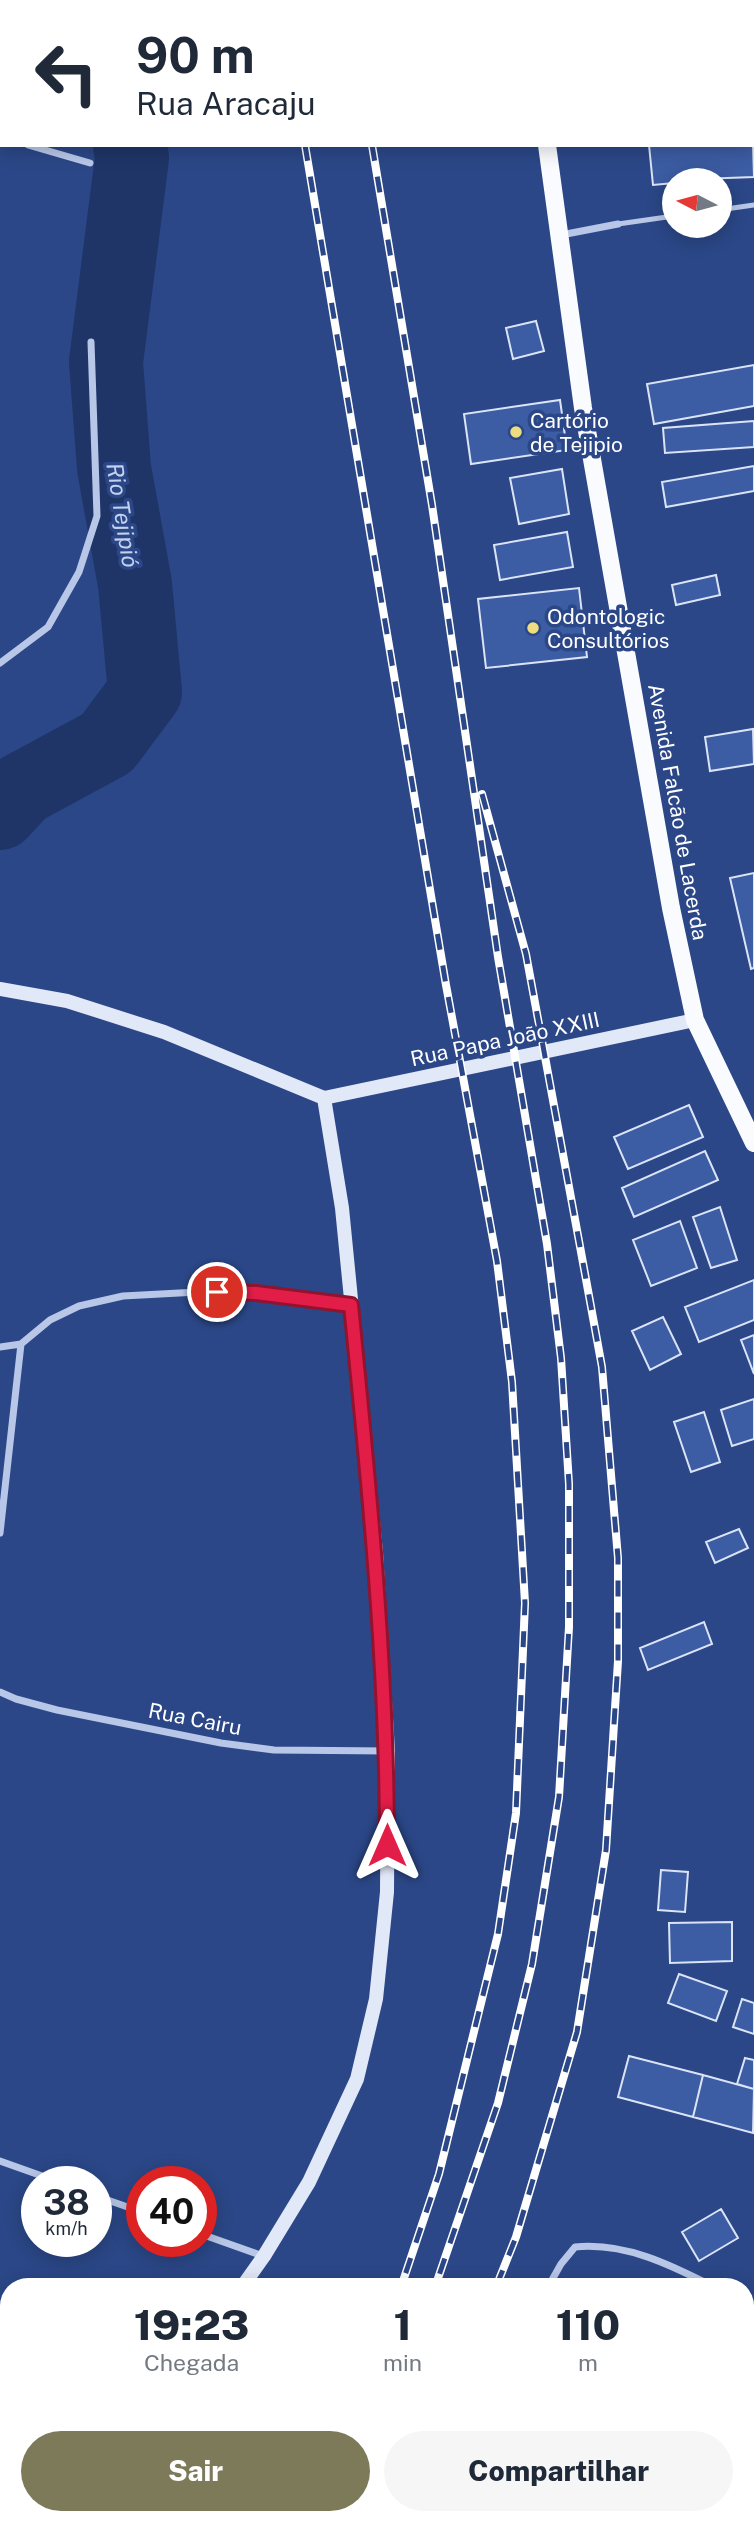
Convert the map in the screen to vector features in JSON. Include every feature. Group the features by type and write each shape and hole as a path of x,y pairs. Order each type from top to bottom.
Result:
{"main road":[{"name":"Avenida Falcão de Lacerda","path":"547,147 583,408 671,908 695,1020 754,1143"}],"street":[{"path":"35,147 90,163"},
{"path":"560,235 618,224"},
{"path":"0,663 48,627 79,572 97,516 91,342"},
{"path":"0,989 67,1001 164,1032 324,1098 342,1208 376,1552 388,1751 387,1892 376,1998 357,2079 309,2182 248,2278"},
{"name":"Rua Papa João XXIII","path":"324,1098 695,1020"},
{"path":"0,1347 21,1345 50,1320 79,1306 123,1296 198,1292 256,1293 351,1305"},
{"path":"0,1532 21,1345"},
{"name":"Rua Cairu","path":"0,1692 57,1710 221,1743 274,1750 388,1751"},
{"path":"0,2161 21,2168"},
{"path":"217,2240 264,2256"},
{"path":"553,2278 575,2247 604,2246 639,2254 697,2278"}],"lane":[{"path":"732,208 754,205"},
{"path":"618,224 662,218"}],"building":[{"path":"649,147 753,147 754,177 732,178 732,168 662,168 662,184 653,185"},
{"path":"536,321 544,351 513,359 506,328"},
{"path":"754,365 754,406 654,424 647,384"},
{"name":"Cartório de Tejipio","path":"560,400 567,450 471,464 464,414"},
{"path":"754,421 754,447 665,453 663,428"},
{"path":"754,466 754,491 666,507 662,482"},
{"path":"562,469 569,514 519,524 510,478"},
{"path":"567,532 573,567 500,580 494,545"},
{"path":"716,575 720,595 676,605 672,585"},
{"name":"Odontologic Consultórios","path":"579,588 587,657 486,668 478,599"},
{"path":"753,729 754,764 710,771 705,737"},
{"path":"754,873 754,968 751,969 730,878"},
{"path":"689,1105 703,1137 628,1169 614,1137"},
{"path":"705,1151 718,1180 634,1217 622,1188"},
{"path":"720,1207 737,1260 711,1268 693,1217"},
{"path":"680,1221 697,1268 651,1286 633,1240"},
{"path":"754,1280 754,1320 699,1342 685,1307"},
{"path":"663,1317 681,1354 650,1370 632,1331"},
{"path":"754,1335 754,1374 741,1340"},
{"path":"754,1399 754,1439 732,1446 721,1410"},
{"path":"704,1412 720,1462 691,1472 674,1422"},
{"path":"739,1529 748,1548 715,1563 706,1542"},
{"path":"704,1622 712,1644 648,1670 640,1648"},
{"path":"661,1870 688,1872 685,1912 658,1910"},
{"path":"732,1922 732,1961 670,1963 669,1923"},
{"path":"679,1974 727,1991 716,2021 668,2003"},
{"path":"742,1999 754,2003 754,2034 733,2027"},
{"path":"629,2056 703,2075 693,2117 618,2097"},
{"path":"745,2058 754,2060 754,2089 737,2084"},
{"path":"703,2075 754,2089 753,2133 693,2117"},
{"path":"721,2209 738,2238 699,2261 682,2232"}],"waterway":[{"name":"Rio Tejipió","path":"0,813 22,789 107,743 145,692 135,584 114,468 106,362 132,158 130,147"}],"railway":[{"path":"305,147 446,985 497,1261 512,1382 525,1603 516,1813 498,1934 439,2174 404,2278"},
{"path":"372,147 432,505 498,957 547,1244 561,1358 569,1484 569,1627 559,1797 532,1964 498,2103 438,2278"},
{"path":"482,794 526,954 602,1367 618,1558 618,1661 606,1850 577,2032 516,2237 500,2278"}],"place":[{"name":"Cartório de Tejipio","path":"516,432"},
{"name":"Odontologic Consultórios","path":"533,628"}],"route":[{"path":"217,1292 256,1293 351,1305 376,1552 388,1751 387,1845"}]}
